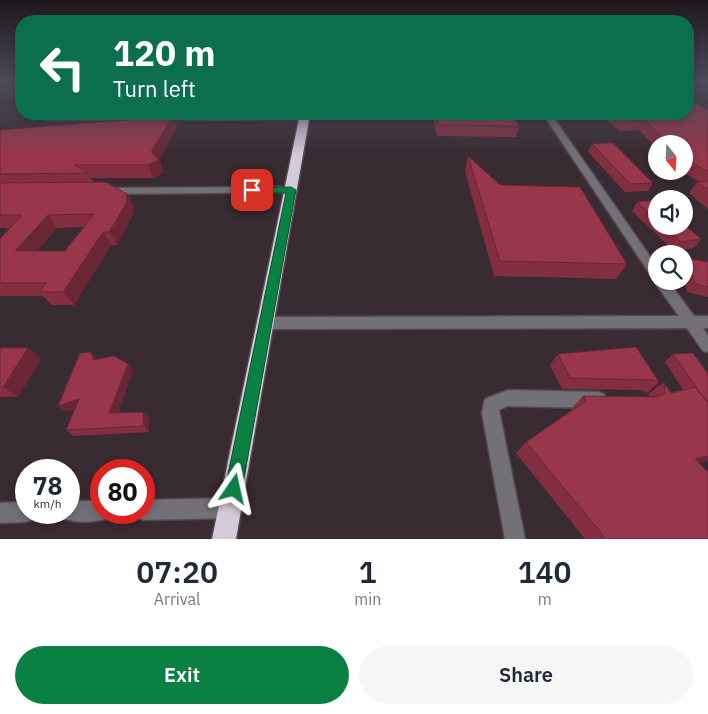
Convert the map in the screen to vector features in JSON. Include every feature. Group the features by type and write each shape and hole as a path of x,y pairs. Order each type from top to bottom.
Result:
{"highway":[{"path":"224,539 303,120"}],"street":[{"path":"551,120 648,262"},
{"path":"97,191 291,190"},
{"path":"668,290 708,346"},
{"path":"265,323 708,322"},
{"path":"515,539 490,413 491,405 508,398 612,400"},
{"path":"155,510 230,508"},
{"path":"0,513 15,512"}],"building":[{"path":"694,106 701,106 708,110 708,172 693,163 693,135 660,135 645,120 694,120"},
{"path":"126,120 170,120 151,152 159,160 148,165 74,165 88,173 0,174 0,130"},
{"path":"437,120 516,120 519,126 439,125"},
{"path":"613,143 653,183 630,184 592,144"},
{"path":"468,156 500,185 580,187 627,264 500,261"},
{"path":"708,181 708,190 697,182"},
{"path":"106,182 127,194 126,204 109,232 103,232 63,292 40,292 46,283 0,283 0,239 22,215 0,215 0,183","holes":["94,214 65,251 15,251 48,215"]},
{"path":"648,201 648,212 637,202"},
{"path":"693,232 701,239 681,242 673,235 693,235"},
{"path":"693,259 708,262 708,287 695,284 693,278"},
{"path":"636,347 659,382 652,380 570,378 558,354"},
{"path":"0,348 28,348 3,387 0,387"},
{"path":"91,352 93,360 114,356 128,364 109,413 143,412 144,426 66,430 79,399 58,406 80,353"},
{"path":"693,353 708,374 708,401 673,354"},
{"path":"664,382 671,393 695,387 708,403 708,456 695,459 708,472 708,539 606,539 526,442 586,401 583,396 656,397 664,394"}],"route":[{"path":"234,489 291,190 252,190"}]}
